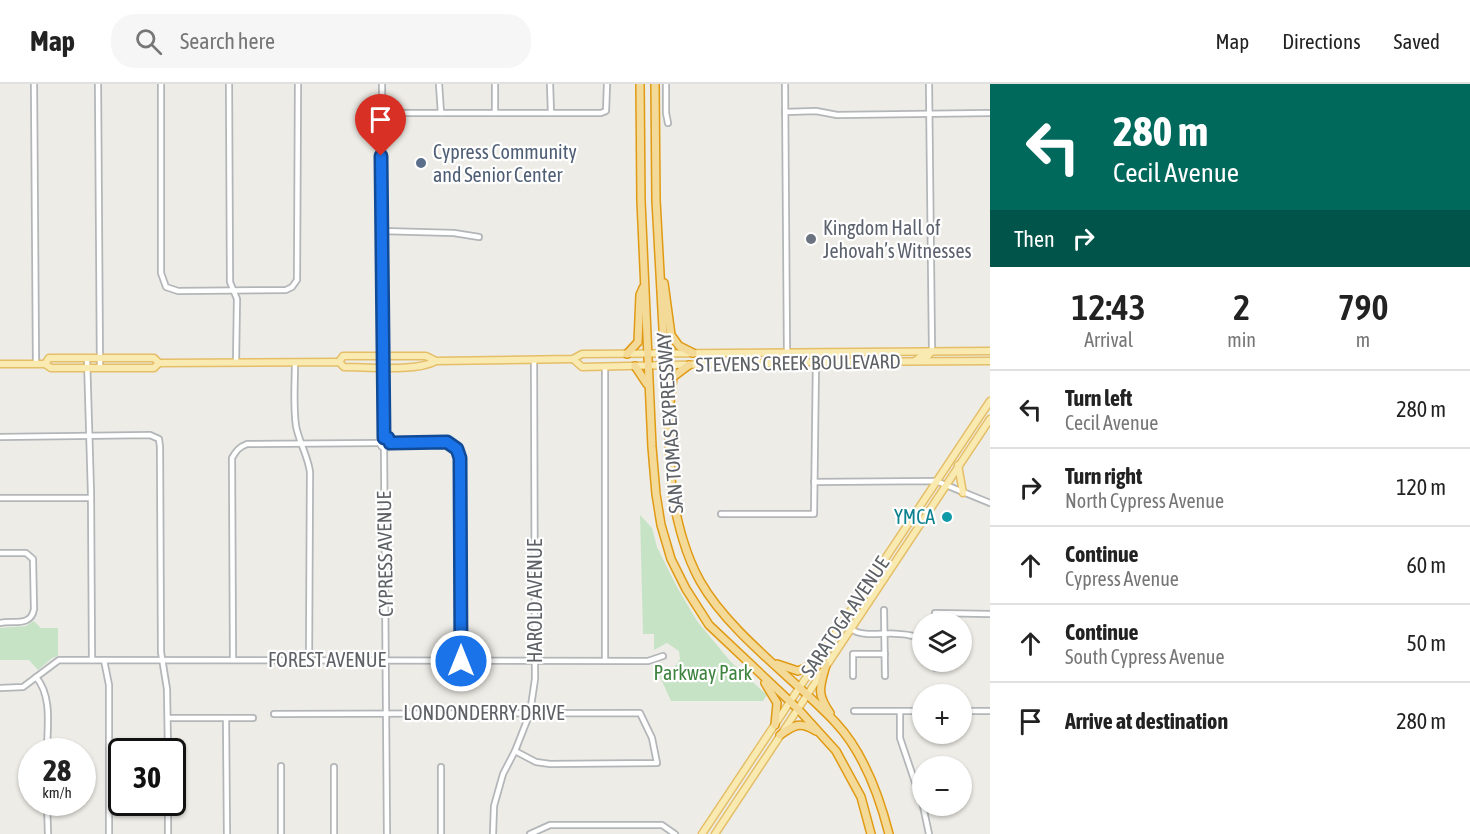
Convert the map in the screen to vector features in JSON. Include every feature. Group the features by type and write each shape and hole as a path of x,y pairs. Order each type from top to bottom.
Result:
{"highway":[{"name":"SAN TOMAS EXPRESSWAY","path":"640,84 644,282 656,494 661,525 671,559 686,589 709,625 824,736 854,782 861,797 871,834"},
{"name":"SAN TOMAS EXPRESSWAY","path":"655,84 656,200 672,494 677,521 687,553 700,582 723,614 837,725 869,776 882,807 889,834"},
{"path":"660,272 666,294 671,335 679,346 693,353"},
{"path":"627,354 638,342 640,295 644,282"},
{"path":"668,432 673,377 688,365"},
{"path":"635,366 644,376 650,393"},
{"path":"767,657 776,664 793,671 801,671 814,664"},
{"path":"826,665 820,687 820,698 837,725"},
{"path":"763,678 777,703 775,725"},
{"path":"780,735 797,725 807,725 824,736"}],"main road":[{"path":"915,362 920,357 928,356 932,351"},
{"name":"STEVENS CREEK BOULEVARD","path":"339,362 343,356 426,356 436,361 573,359 582,354 990,351"},
{"path":"774,363 784,357 787,352"},
{"path":"816,362 819,358 827,357 832,352"},
{"name":"STEVENS CREEK BOULEVARD","path":"45,364 49,358 154,358 159,363"},
{"name":"STEVENS CREEK BOULEVARD","path":"573,359 582,366 816,362 988,363"},
{"name":"STEVENS CREEK BOULEVARD","path":"0,364 45,364 51,368 154,368 159,363 339,362 344,367 426,367 436,361"},
{"name":"SARATOGA AVENUE","path":"702,834 990,401"},
{"name":"SARATOGA AVENUE","path":"715,834 990,419"},
{"path":"958,465 963,493"}],"street":[{"path":"34,84 36,364"},
{"path":"98,84 100,368"},
{"path":"161,84 161,273 166,287 178,291 282,291 294,285 298,273 298,84"},
{"path":"230,84 230,282 237,299 236,362"},
{"path":"382,84 384,438"},
{"path":"439,84 441,113"},
{"path":"495,84 495,113"},
{"path":"550,84 551,113"},
{"path":"381,113 601,113 606,111 607,84"},
{"path":"666,84 666,113 669,123"},
{"path":"785,84 787,352"},
{"path":"929,84 932,351"},
{"path":"785,112 816,111 837,115 990,113"},
{"path":"382,231 454,233 480,237"},
{"path":"87,358 92,660"},
{"name":"HAROLD AVENUE","path":"493,834 494,806 503,774 530,713 536,660 534,360"},
{"path":"295,362 296,424 310,472 309,661"},
{"path":"722,514 814,514 816,362"},
{"path":"604,366 605,661"},
{"path":"0,437 150,435 159,439 163,660 167,689 168,738"},
{"path":"384,438 388,438 390,443"},
{"path":"379,443 384,438"},
{"path":"233,660 232,458 238,448 247,444 302,443 379,443 384,448 390,443 447,442 457,449 460,458 461,661"},
{"name":"CYPRESS AVENUE","path":"384,448 387,834"},
{"path":"814,482 936,482 990,503"},
{"path":"0,498 91,498"},
{"path":"0,553 26,553 33,559 34,611 31,618 26,621 0,623"},
{"path":"884,610 885,676"},
{"path":"972,614 990,614"},
{"path":"851,629 857,632 912,636"},
{"path":"853,676 853,654 885,654"},
{"name":"FOREST AVENUE","path":"0,688 23,687 56,661 648,661 663,657"},
{"path":"104,660 109,685 109,834"},
{"path":"36,677 42,684 47,702 47,738"},
{"path":"854,711 912,711"},
{"path":"900,711 900,738 904,754 912,767"},
{"path":"972,711 990,711"},
{"name":"LONDONDERRY DRIVE","path":"274,714 640,713 652,738 657,763 550,764 536,762 515,751"},
{"path":"168,718 253,718"},
{"path":"226,718 226,834"},
{"path":"281,766 281,834"},
{"path":"441,766 441,834"},
{"path":"334,767 334,834"},
{"path":"47,816 48,834"},
{"path":"168,816 168,834"},
{"path":"925,816 929,834"},
{"path":"530,834 550,825 662,825 675,834"}],"green space":[{"name":"Parkway Park","path":"640,515 652,528 657,547 697,621 731,662 767,695 763,701 671,701 655,666 666,670 674,668 680,659 679,651 667,643 654,650 654,634 643,634"},
{"path":"34,621 41,628 58,628 58,656 52,658 38,670 29,660 0,660 0,628 26,626"}],"place":[{"name":"Cypress Community and Senior Center","path":"421,163"},
{"name":"Kingdom Hall of Jehovah’s Witnesses","path":"811,239"},
{"name":"YMCA","path":"947,517"}],"route":[{"path":"381,156 384,438 388,438 390,443 447,442 457,449 460,458 461,661"}]}
